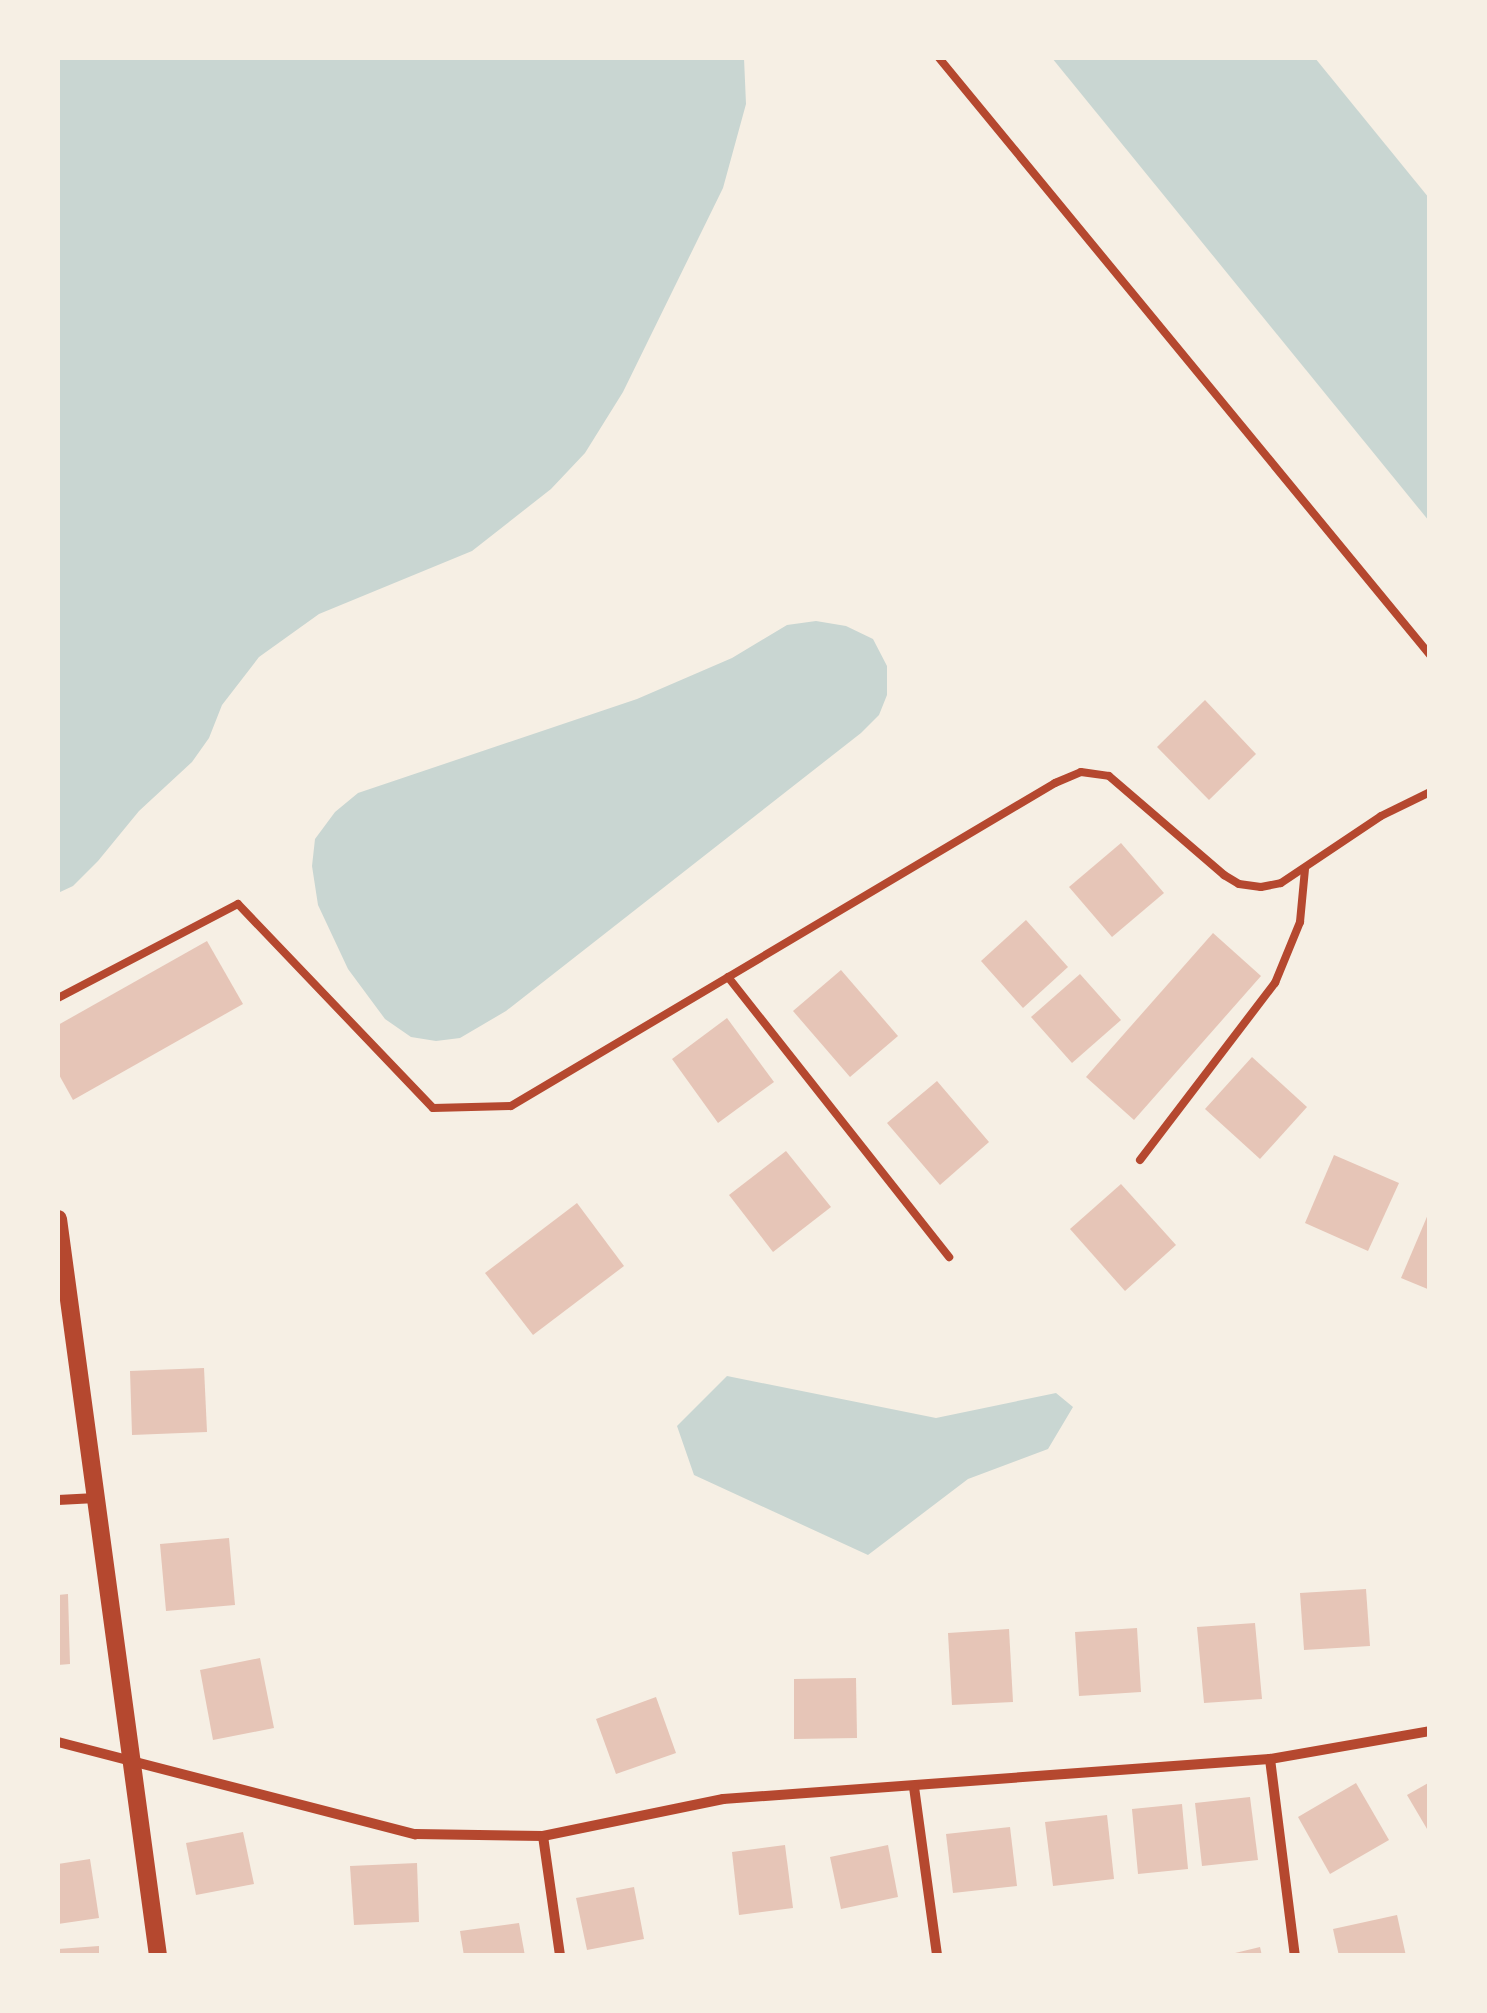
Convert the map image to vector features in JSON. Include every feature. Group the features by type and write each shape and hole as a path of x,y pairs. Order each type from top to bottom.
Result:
{"street":[{"path":"58,1219 158,1956"},
{"path":"58,1500 96,1498"},
{"path":"58,1742 414,1834 543,1836 723,1799 1270,1759 1430,1731"},
{"path":"1270,1759 1295,1956"},
{"path":"914,1788 937,1956"},
{"path":"543,1836 560,1956"}],"lane":[{"path":"938,58 1430,655"},
{"path":"58,998 238,904 432,1108 511,1106 1055,783 1081,772 1109,776 1239,884 1281,883 1380,816 1430,792"},
{"path":"1140,1160 1274,983 1300,922 1304,869"},
{"path":"728,977 949,1257"}],"shaded area":[{"path":"58,58 744,58 746,104 723,188 623,392 585,453 551,489 472,551 319,614 259,657 222,705 209,738 192,762 139,811 73,886 58,893"},
{"path":"1052,58 1315,58 1429,198 1429,521"},
{"path":"816,621 846,626 873,639 887,666 887,695 879,715 861,733 506,1011 460,1038 436,1041 411,1037 385,1019 348,969 318,905 312,866 315,839 335,812 358,793 637,699 732,658 787,625"},
{"path":"727,1376 936,1418 1056,1393 1073,1407 1048,1449 968,1479 868,1555 694,1475 677,1426"}],"building":[{"path":"1205,700 1256,754 1209,800 1157,747"},
{"path":"1121,843 1164,893 1112,937 1069,887"},
{"path":"1026,920 1068,967 1023,1008 981,961"},
{"path":"1213,933 1261,976 1134,1120 1086,1077"},
{"path":"207,941 243,1004 73,1100 58,1073 58,1025"},
{"path":"841,970 898,1036 850,1077 793,1011"},
{"path":"1080,974 1121,1020 1072,1063 1031,1017"},
{"path":"727,1018 774,1082 718,1123 672,1059"},
{"path":"1252,1057 1307,1107 1260,1159 1205,1109"},
{"path":"937,1081 989,1142 940,1185 887,1123"},
{"path":"786,1151 831,1207 773,1252 729,1195"},
{"path":"1334,1155 1399,1183 1368,1251 1305,1223"},
{"path":"1121,1184 1176,1245 1125,1291 1070,1229"},
{"path":"577,1203 624,1266 533,1335 485,1273"},
{"path":"1430,1212 1430,1290 1401,1278"},
{"path":"204,1368 207,1432 132,1435 130,1371"},
{"path":"229,1538 235,1605 166,1611 160,1544"},
{"path":"1366,1589 1370,1646 1304,1650 1300,1593"},
{"path":"68,1594 70,1664 58,1665 58,1595"},
{"path":"1255,1623 1262,1699 1204,1703 1197,1627"},
{"path":"1137,1628 1141,1692 1079,1696 1075,1632"},
{"path":"1009,1629 1013,1702 952,1705 948,1633"},
{"path":"260,1658 274,1728 213,1740 200,1670"},
{"path":"856,1678 857,1738 794,1739 794,1679"},
{"path":"656,1697 676,1753 616,1774 596,1719"},
{"path":"1430,1782 1430,1834 1407,1795"},
{"path":"1356,1783 1389,1840 1330,1874 1298,1817"},
{"path":"1250,1797 1258,1860 1202,1866 1195,1803"},
{"path":"1182,1804 1188,1869 1138,1874 1132,1809"},
{"path":"1107,1815 1114,1879 1053,1886 1045,1822"},
{"path":"1010,1827 1017,1886 953,1893 946,1834"},
{"path":"243,1832 254,1884 196,1895 186,1843"},
{"path":"785,1845 793,1908 739,1915 732,1852"},
{"path":"888,1845 898,1897 841,1909 830,1857"},
{"path":"90,1859 99,1918 58,1924 58,1864"},
{"path":"417,1863 419,1922 354,1925 350,1866"},
{"path":"634,1887 644,1939 587,1950 576,1898"},
{"path":"1397,1915 1406,1956 1339,1956 1333,1929"},
{"path":"519,1923 525,1956 464,1956 460,1931"},
{"path":"99,1946 99,1956 58,1956 58,1949"},
{"path":"1260,1947 1262,1956 1231,1954"}]}
